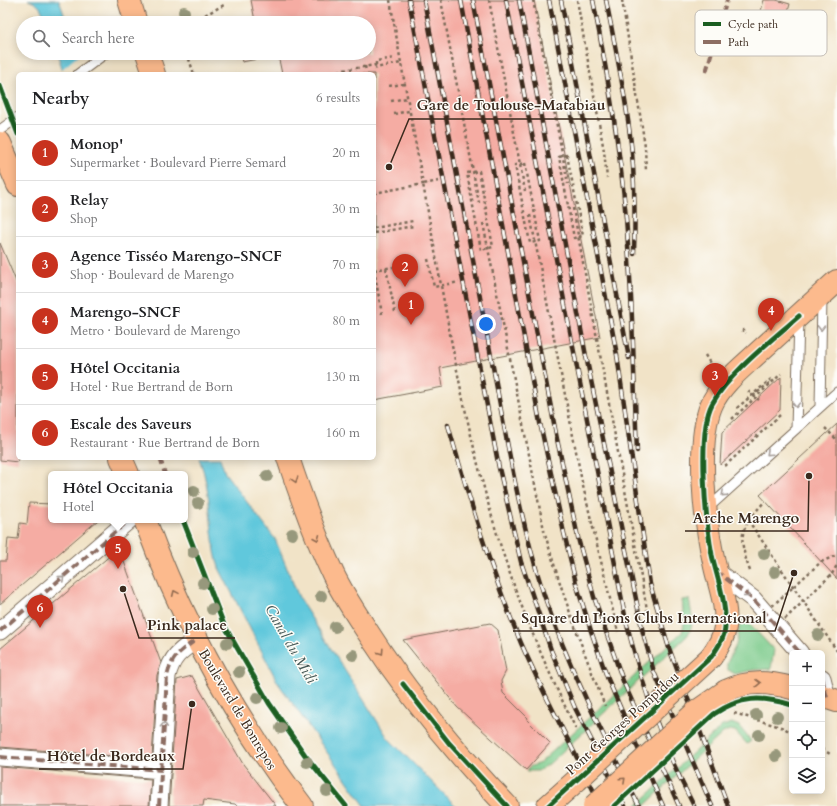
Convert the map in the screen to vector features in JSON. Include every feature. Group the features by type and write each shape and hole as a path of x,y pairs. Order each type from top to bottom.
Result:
{"main road":[{"path":"128,0 134,16"},
{"path":"149,60 153,72"},
{"path":"0,143 16,180"},
{"name":"Pont Georges Pompidou","path":"548,806 711,657 720,642 726,628 723,599 716,571 706,510 704,449 711,406 721,389 830,288"},
{"path":"122,460 127,471"},
{"path":"289,460 312,527 333,575 347,599 383,656 449,743 507,806"},
{"name":"Boulevard de Bonrepos","path":"146,523 196,640 231,702 270,764 302,806"},
{"path":"594,806 696,712 726,692 751,683 772,683 789,687"}],"street":[{"path":"0,630 125,523"},
{"path":"716,571 752,599 797,650"},
{"path":"159,806 167,676 170,664 177,654 196,640"},
{"path":"0,757 162,770"}],"lane":[{"path":"81,72 96,60"},
{"path":"0,130 16,118"},
{"path":"820,407 830,288"},
{"path":"796,429 799,316"},
{"path":"706,510 837,392"}],"path":[{"path":"390,0 454,355 471,432 501,546 541,654 576,729"},
{"path":"440,0 479,203"},
{"path":"489,0 525,192"},
{"path":"533,0 568,184"},
{"path":"577,0 604,151 607,178"},
{"path":"622,0 645,146 646,172"},
{"path":"202,16 224,4"},
{"path":"376,69 376,61 395,58"},
{"path":"189,60 193,72"},
{"path":"376,69 401,63"},
{"path":"338,71 375,65 376,69"},
{"path":"365,66 366,71"},
{"path":"389,86 404,84"},
{"path":"0,86 6,104"},
{"path":"391,101 407,98"},
{"path":"394,114 409,111"},
{"path":"567,155 583,236 574,238 559,157 563,156 567,155"},
{"path":"525,163 540,241 530,242 528,235 515,165 520,164 525,163"},
{"path":"479,171 493,247 487,248 481,250 467,174 479,171"},
{"path":"376,193 439,181"},
{"path":"573,208 648,615"},
{"path":"530,216 584,489 618,632"},
{"path":"376,228 413,221"},
{"path":"482,223 544,530 557,576 571,617 605,706"},
{"path":"376,234 414,226"},
{"path":"428,259 434,287 458,282"},
{"path":"376,270 393,267"},
{"path":"386,268 395,312"},
{"path":"376,281 382,314"},
{"path":"741,332 745,328"},
{"path":"731,414 783,371"},
{"path":"736,409 771,379 772,381"},
{"path":"737,414 774,382 772,381"},
{"path":"722,470 786,410"},
{"path":"825,428 837,440"},
{"path":"744,554 741,537 748,520 765,501"},
{"path":"748,520 837,651"},
{"path":"772,606 821,562 837,555"},
{"path":"785,619 832,574 837,565"},
{"path":"734,713 784,728 789,731"},
{"path":"825,751 830,754"}],"green space":[{"path":"689,599 692,624 686,637 549,764 538,771 527,771 529,767 540,763 682,632 684,624 682,600"},
{"path":"743,620 747,621 774,650 771,669 753,670 735,674 727,669 727,663 736,645 740,622"},
{"path":"732,723 739,726 751,741 747,744 735,731 729,730 723,733 644,806 636,806 722,726"}],"water":[{"path":"28,0 59,0 65,16 44,16 39,6"},
{"path":"59,60 80,60 84,72 63,72"},
{"name":"Canal du Midi","path":"200,460 221,460 225,473 275,539 300,600 388,738 456,806 365,806 278,683 219,568 213,541 209,499"}],"pier":[{"path":"73,60 82,60 86,72 62,72 61,70"}],"building":[{"path":"251,0 534,0 600,337 440,368 443,387 376,400 376,72 282,72 279,60 376,60 376,16 254,16"},
{"path":"764,0 776,0 790,4 788,10 761,10"},
{"path":"242,60 252,60 242,62"},
{"path":"0,243 16,281 16,460 18,460 18,462 0,460"},
{"path":"781,377 780,410 720,465 722,432"},
{"path":"837,424 837,579 760,495"},
{"path":"29,503 48,504 48,523 94,523 0,604 0,561 6,561 8,538 18,539 20,523 27,524"},
{"path":"119,548 161,663 157,675 152,759 0,747 0,649"},
{"path":"490,623 498,630 506,671 501,681 503,693 550,743 526,770 457,707 403,640"},
{"path":"192,676 243,764 276,806 237,806 235,804 204,800 203,806 169,806 177,680"},
{"path":"0,767 151,779 149,806 0,806"}],"railway":[{"path":"409,0 499,468 521,562 551,650 575,708 625,806"},
{"path":"424,0 508,446 520,506 535,566 564,649 600,728 639,806"},
{"path":"461,0 540,423 576,583 607,677 663,806"},
{"path":"473,0 557,439 579,542 594,597 623,681 679,806"},
{"path":"506,0 626,621 654,716 673,762 694,806"},
{"path":"519,0 586,356 643,633 654,672 712,806"},
{"path":"549,0 617,355 650,584 669,648 728,806"},
{"path":"561,0 629,358"},
{"path":"593,0 615,122 626,214 637,451"},
{"path":"606,0 630,134 634,178 634,254"},
{"path":"448,425 481,535 510,616 540,684 601,806"}],"marked path":[{"path":"724,10 727,0"},
{"path":"706,72 711,56"},
{"path":"161,460 164,471"},
{"path":"0,631 126,523"},
{"path":"716,571 753,599 797,650"},
{"path":"159,806 167,676 171,663 177,655 185,647 196,640"},
{"path":"824,686 827,698"},
{"path":"0,757 162,770"}],"cycle path":[{"path":"0,86 16,129"},
{"path":"548,806 711,657 720,643 725,631 725,609 712,555 705,501 704,456 707,417 712,404 729,381 752,357 799,316"},
{"path":"184,523 224,625 269,703 305,755 346,806"},
{"path":"403,684 449,743 507,806"},
{"path":"614,806 714,714 724,708 752,699 771,700 789,704"}],"place":[{"name":"Gare de Toulouse-Matabiau","path":"389,167"},
{"name":"Relay","path":"405,287"},
{"name":"Monop'","path":"411,325"},
{"name":"Marengo-SNCF","path":"771,331"},
{"name":"Agence Tisséo Marengo-SNCF","path":"715,396"},
{"name":"Arche Marengo","path":"809,476"},
{"name":"Hôtel Occitania","path":"118,569"},
{"name":"Square du Lions Clubs International","path":"794,573"},
{"name":"Pink palace","path":"123,589"},
{"name":"Escale des Saveurs","path":"40,628"},
{"name":"Hôtel de Bordeaux","path":"192,704"}]}
